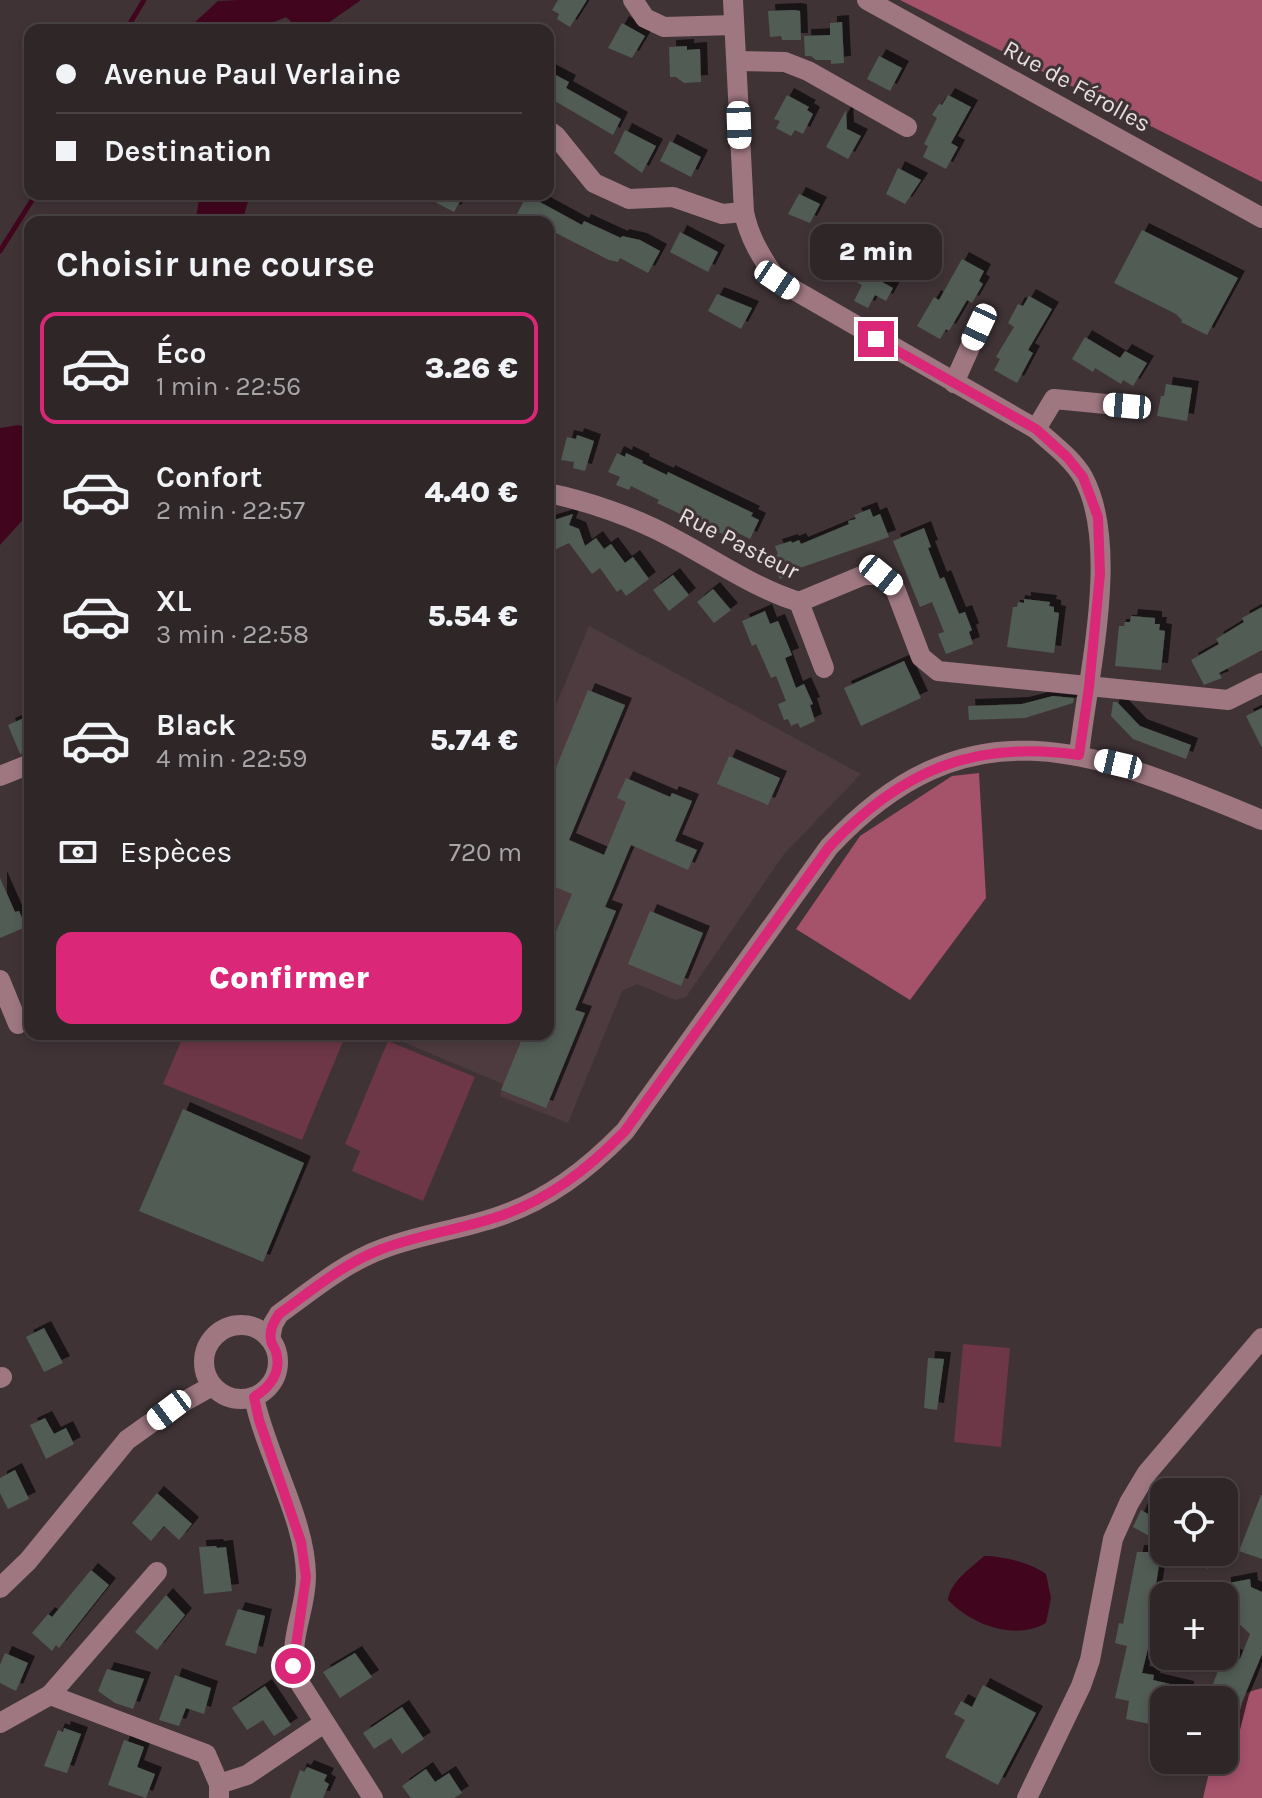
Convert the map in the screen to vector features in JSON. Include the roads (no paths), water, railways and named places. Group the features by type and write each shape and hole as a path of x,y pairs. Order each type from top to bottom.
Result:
{"street":[{"path":"633,0 645,18 664,27 734,25"},
{"path":"733,0 744,212 758,252 777,280 1036,429 1067,457 1083,477 1098,517 1100,574 1079,755"},
{"name":"Rue de Férolles","path":"867,0 1262,218"},
{"path":"737,61 785,62 808,71 907,127"},
{"path":"554,134 594,183 629,199 673,197 722,214 744,212"},
{"path":"954,383 979,327"},
{"path":"1036,429 1054,399 1127,406"},
{"name":"Rue Pasteur","path":"554,494 574,498 669,535 766,591 799,602 864,575 881,575 894,586 921,657 938,671 1089,687"},
{"path":"799,602 824,668"},
{"path":"1089,687 1228,700 1262,683"},
{"path":"270,1339 279,1314 346,1267 379,1250 423,1235 493,1218 533,1203 562,1187 601,1156 625,1131 829,847 877,803 931,770 974,756 1018,750 1079,755 1118,764 1173,783 1262,820"},
{"path":"0,776 24,766"},
{"path":"0,980 18,1024"},
{"path":"242,1325 262,1332 270,1339 278,1360 277,1372 264,1391 254,1397 232,1398 212,1386 204,1366 204,1355 213,1337 225,1328 242,1325"},
{"path":"1027,1798 1081,1686 1090,1660 1113,1539 1129,1503 1147,1473 1262,1338"},
{"path":"0,1588 28,1561 127,1440 169,1410 212,1386"},
{"path":"254,1397 301,1542 306,1577 293,1666 324,1723 373,1798"},
{"path":"0,1723 50,1695 157,1572"},
{"path":"50,1695 206,1754 219,1791 324,1723"}],"waterway":[{"path":"130,24 144,0"},
{"path":"0,251 32,200"}]}
